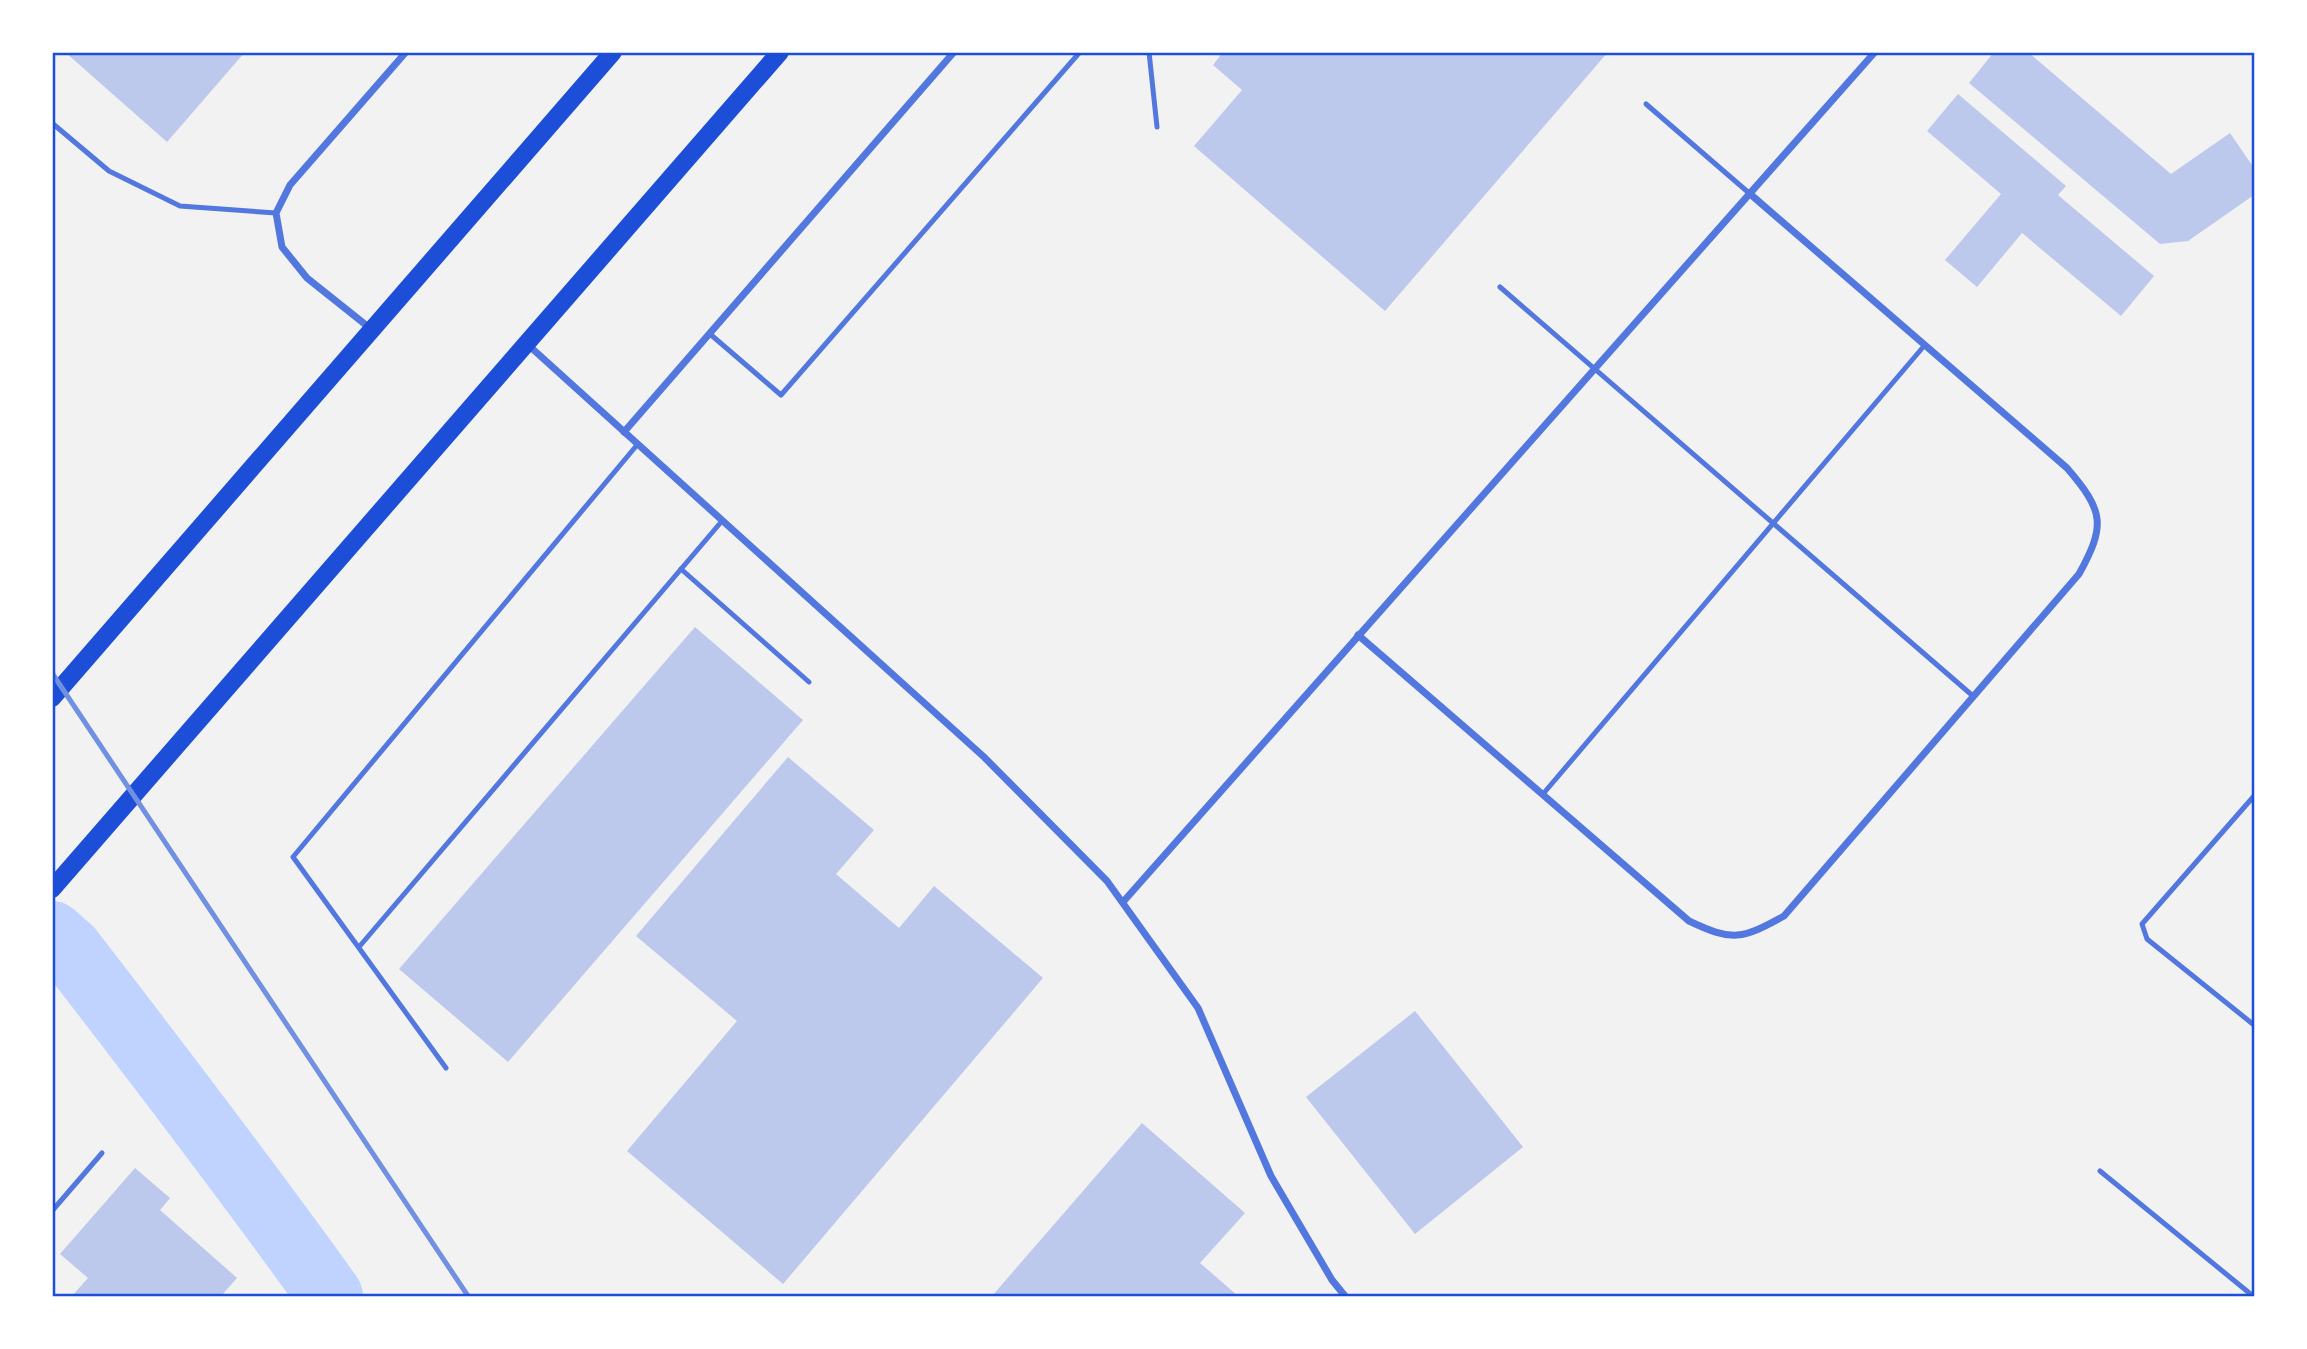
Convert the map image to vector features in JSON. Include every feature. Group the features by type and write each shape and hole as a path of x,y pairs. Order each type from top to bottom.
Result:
{"main road":[{"path":"52,698 613,52"},
{"path":"52,889 779,52"}],"street":[{"path":"373,330 307,278 282,247 276,213 290,185 405,52"},
{"path":"624,432 954,52"},
{"path":"1123,902 1875,52"},
{"path":"1358,635 1689,921 1711,931 1735,937 1759,930 1784,916 2079,574 2094,548 2099,518 2086,490 2067,468 1749,193"},
{"path":"526,343 984,757 1107,880 1198,1008 1271,1176 1332,1280 1345,1297"}],"lane":[{"path":"710,334 781,395 1080,52"},
{"path":"1149,52 1157,127"},
{"path":"1646,104 1749,193"},
{"path":"52,122 109,171 180,206 276,213"},
{"path":"1500,287 1973,696"},
{"path":"1543,794 1924,346"},
{"path":"446,1068 293,857 638,444"},
{"path":"359,947 722,521"},
{"path":"681,569 809,682"},
{"path":"2255,796 2142,924 2147,939 2255,1025"},
{"path":"52,1211 102,1153"},
{"path":"2100,1171 2253,1297"}],"building":[{"path":"65,52 245,52 167,142"},
{"path":"1223,52 1608,52 1385,311 1194,146 1242,90 1213,65"},
{"path":"1994,52 2028,52 2171,174 2230,133 2254,168 2254,195 2188,241 2160,244 1969,83"},
{"path":"1958,94 2066,186 2058,195 2154,276 2121,316 2022,233 1977,287 1945,260 2001,194 1927,131"},
{"path":"695,627 803,720 508,1062 399,969"},
{"path":"788,757 874,830 836,874 899,928 934,886 1043,978 783,1284 627,1151 737,1021 636,936"},
{"path":"1415,1011 1523,1147 1415,1234 1306,1097"},
{"path":"1142,1123 1245,1213 1200,1263 1238,1296 992,1296"},
{"path":"135,1168 170,1198 160,1210 237,1278 221,1296 72,1296 88,1278 60,1254"}],"waterway":[{"path":"52,934 70,950 330,1296"}],"railway":[{"path":"52,673 468,1296"}]}
